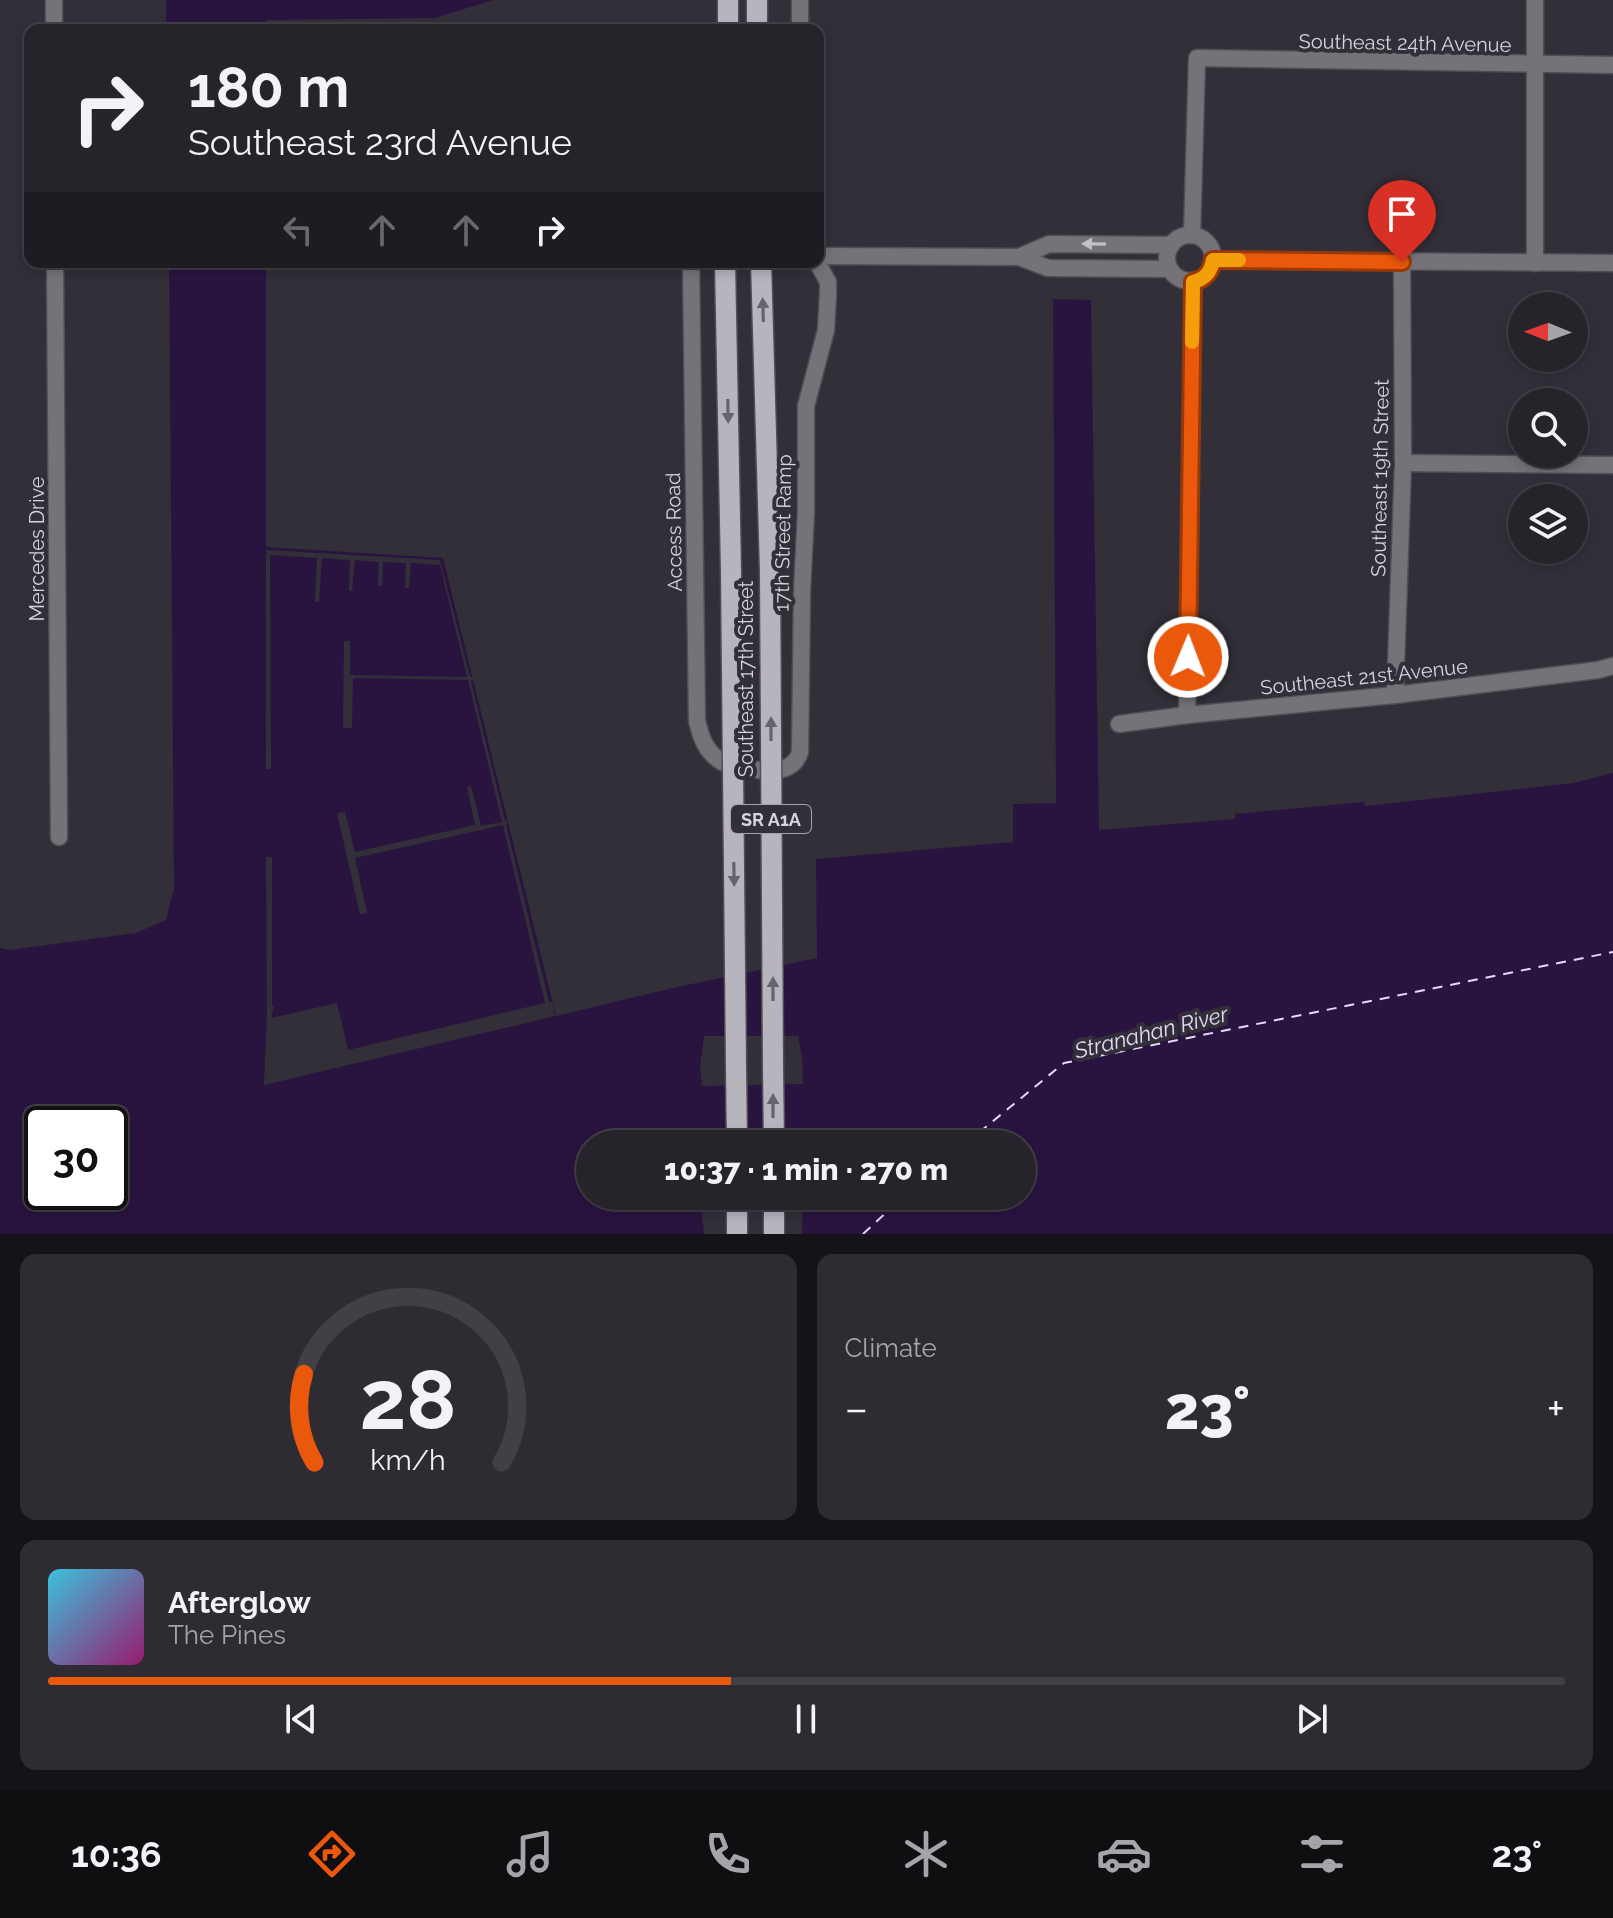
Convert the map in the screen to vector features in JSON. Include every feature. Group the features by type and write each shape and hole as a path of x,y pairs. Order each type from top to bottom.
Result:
{"main road":[{"path":"728,0 728,24"},
{"path":"757,0 757,24"},
{"name":"Southeast 17th Street","path":"725,268 737,1130"},
{"name":"Southeast 17th Street","path":"761,268 770,571 774,1130"},
{"path":"737,1210 737,1234"},
{"path":"774,1210 774,1234"}],"street":[{"path":"54,0 54,24"},
{"path":"800,0 800,24"},
{"path":"1535,0 1535,263"},
{"name":"Southeast 24th Avenue","path":"1192,235 1197,58 1613,65"},
{"path":"1192,235 1205,241 1213,253 1209,272 1193,282 1179,279 1170,269 1167,257 1171,245 1180,237 1192,235"},
{"path":"1019,257 1049,244 1171,245"},
{"path":"824,256 1019,257 1048,268 1170,269"},
{"path":"1213,260 1613,263"},
{"name":"Southeast 19th Street","path":"1395,695 1403,463 1402,262"},
{"name":"Mercedes Drive","path":"55,268 59,837"},
{"name":"Access Road","path":"691,268 697,721 703,744 720,762 751,769"},
{"name":"17th Street Ramp","path":"751,769 778,771 794,764 800,752 806,406 826,330 828,294 828,282 820,268"},
{"path":"1187,715 1193,282"},
{"path":"1403,463 1613,465"},
{"name":"Southeast 21st Avenue","path":"1119,724 1395,695 1613,666"}],"water":[{"path":"166,0 493,0 435,18 166,24"},
{"name":"Stranahan River","path":"169,268 266,268 266,547 443,558 556,1016 817,958 816,859 1013,842 1013,804 1056,803 1053,299 1091,300 1099,830 1235,819 1235,814 1364,802 1365,806 1573,783 1613,773 1613,1234 0,1234 0,948 9,950 136,933 166,920 174,888"}],"pier":[{"path":"266,550 440,560 473,680 549,1002 552,1002 555,1016 264,1085 266,857 272,857 274,1006 271,1018 337,1003 348,1050 545,1003 503,825 355,858 367,913 360,914 337,813 345,812 355,852 475,825 467,787 471,786 481,826 502,822 468,680 353,678 352,728 343,728 344,641 350,641 350,675 467,677 440,565 411,563 409,588 405,588 406,563 383,562 382,586 378,586 379,562 355,560 352,591 349,591 350,560 322,558 319,602 315,602 317,558 270,555 271,769 266,769"},
{"path":"704,1036 798,1036 803,1084 702,1086 700,1067"},
{"path":"702,1210 803,1210 802,1234 704,1234"}],"ferry route":[{"path":"982,1130 1064,1063 1613,952"},
{"path":"863,1234 889,1210"}],"slow traffic":[{"path":"1192,342 1193,282 1205,277 1213,260 1239,260"}],"route":[{"path":"1188,657 1193,282 1205,277 1213,260 1402,262"}]}
